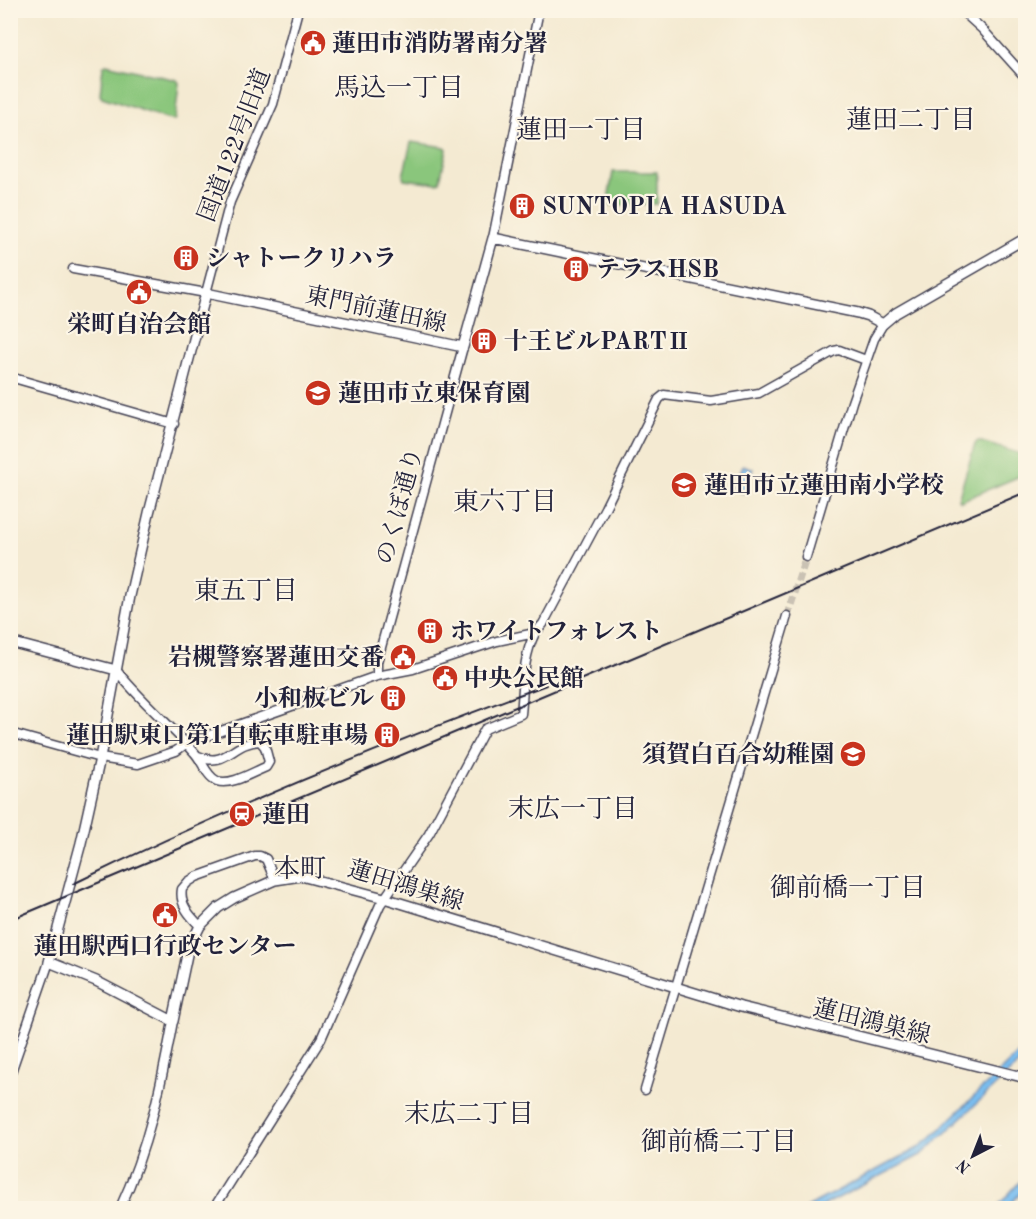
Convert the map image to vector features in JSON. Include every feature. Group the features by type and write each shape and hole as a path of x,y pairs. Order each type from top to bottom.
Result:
{"main road":[{"name":"東門前蓮田線","path":"206,293 463,347 493,238"},
{"path":"493,238 858,313 883,324 896,313 1026,238"},
{"path":"173,1021 96,981 49,962 79,851 100,758 149,513 174,424 206,293"},
{"path":"10,642 116,670"},
{"name":"蓮田鴻巣線","path":"173,1021 188,950 200,926 225,903 275,880 302,876 384,898 772,1016 1022,1077"}],"street":[{"name":"国道122号旧道","path":"206,293 230,202 273,104 298,10"},
{"path":"493,238 539,10"},
{"path":"961,10 982,29 1026,78"},
{"path":"73,269 206,293"},
{"path":"806,557 852,402 874,339 883,324"},
{"name":"のくぼ通り","path":"377,676 377,662 463,347"},
{"path":"214,1209 321,1039 384,898 435,825 485,729 521,714 524,666 528,647 543,624 605,508 659,399 664,395 711,401 759,393 839,350 866,360"},
{"path":"10,377 174,424"},
{"path":"645,1090 787,616"},
{"path":"10,733 100,758 138,764 176,751 187,744 377,676 413,669 491,643 535,633"},
{"path":"116,670 198,756 210,776 216,780 223,782 232,780 266,766 269,762 263,744 260,741 236,748 224,757 216,767 214,776 216,780"},
{"path":"198,756 213,761 224,757"},
{"path":"200,926 189,914 182,899 182,889 191,880 246,858 258,856 266,860 275,880"},
{"path":"10,1075 49,962"},
{"path":"120,1209 152,1125 173,1021"}],"green space":[{"path":"106,64 177,80 179,83 175,119 173,121 102,97 100,94 103,66"},
{"path":"411,142 447,149 440,181 437,183 404,179"},
{"path":"613,172 657,172 657,204 607,205"},
{"path":"978,441 1025,455 1025,474 961,501 958,499 975,444"}],"water":[{"path":"743,465 753,469 743,493 734,489"},
{"path":"1025,1047 1025,1058 923,1154 819,1208 805,1208 918,1148"},
{"path":"1025,1176 1025,1188 1007,1208 996,1208"}],"tunnel":[{"path":"787,616 806,557"}],"railway":[{"path":"10,920 1026,492"},
{"path":"73,884 306,778 546,685"}],"place":[{"name":"蓮田市消防署南分署","path":"313,43"},
{"name":"SUNTOPIA HASUDA","path":"522,206"},
{"name":"シャトークリハラ","path":"186,258"},
{"name":"テラスHSB","path":"576,269"},
{"name":"栄町自治会館","path":"139,292"},
{"name":"十王ビルPARTⅡ","path":"484,341"},
{"name":"蓮田市立東保育園","path":"318,393"},
{"name":"蓮田市立蓮田南小学校","path":"684,485"},
{"name":"ホワイトフォレスト","path":"430,631"},
{"name":"岩槻警察署蓮田交番","path":"403,657"},
{"name":"中央公民館","path":"445,678"},
{"name":"小和板ビル","path":"393,698"},
{"name":"蓮田駅東口第1自転車駐車場","path":"387,735"},
{"name":"須賀白百合幼稚園","path":"853,754"},
{"name":"蓮田","path":"242,814"},
{"name":"蓮田駅西口行政センター","path":"165,915"}],"district":[{"name":"馬込一丁目","path":"399,87"},
{"name":"蓮田二丁目","path":"911,119"},
{"name":"蓮田一丁目","path":"581,129"},
{"name":"東六丁目","path":"505,501"},
{"name":"東五丁目","path":"246,590"},
{"name":"末広一丁目","path":"573,808"},
{"name":"本町","path":"300,868"},
{"name":"御前橋一丁目","path":"848,887"},
{"name":"末広二丁目","path":"469,1113"},
{"name":"御前橋二丁目","path":"719,1141"}]}
